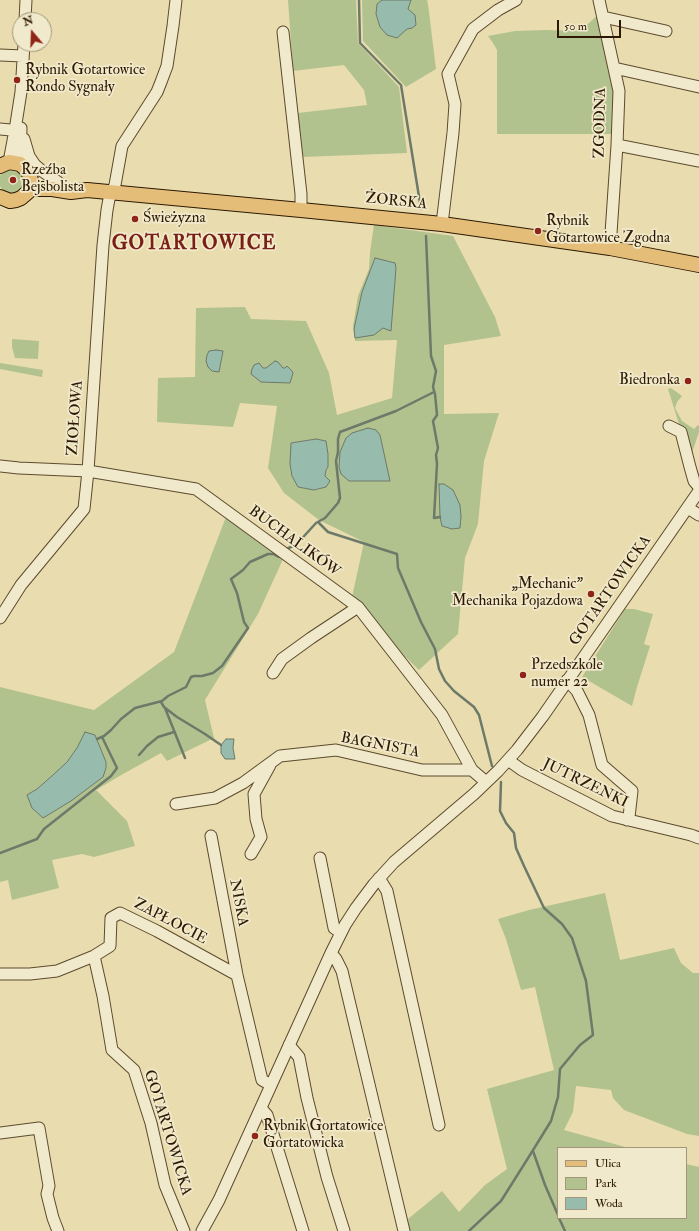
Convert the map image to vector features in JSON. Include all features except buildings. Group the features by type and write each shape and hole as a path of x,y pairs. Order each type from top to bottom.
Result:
{"main road":[{"path":"0,197 10,201 19,199 24,196 30,183 26,168 10,164"},
{"name":"ŻORSKA","path":"30,183 58,182 72,184 86,190"},
{"name":"ŻORSKA","path":"30,183 71,192 86,190 112,192 442,224 610,248 699,265"}],"street":[{"path":"25,12 26,0"},
{"name":"ZIOŁOWA","path":"0,618 22,585 84,509 88,471 103,245 109,199 115,185 122,146 157,92 167,66 174,26 176,0"},
{"path":"442,224 455,104 448,74 473,29 498,10 516,0"},
{"name":"ZGODNA","path":"599,0 619,91 610,248"},
{"path":"603,17 666,31"},
{"path":"283,32 301,194 301,210"},
{"path":"10,164 18,131 23,52"},
{"path":"0,55 23,56"},
{"path":"614,68 699,87"},
{"path":"0,129 18,131"},
{"name":"ŻORSKA","path":"18,131 31,159 37,167 58,182"},
{"path":"617,145 699,161"},
{"path":"669,426 681,432 694,481 699,487"},
{"name":"BUCHALIKÓW","path":"0,466 88,471 196,489 358,607 442,716 472,770 486,782"},
{"name":"GOTARTOWICKA","path":"202,1231 219,1200 331,953 356,908 379,878 403,854 446,818 508,760 530,733 699,491"},
{"path":"688,508 699,515"},
{"path":"273,673 282,659 358,607"},
{"path":"567,680 577,691 589,715 602,765 632,791 628,820"},
{"name":"BAGNISTA","path":"176,804 215,798 243,783 280,756 336,750 422,770 472,770"},
{"name":"JUTRZENKI","path":"508,760 522,770 612,816 699,838"},
{"path":"251,854 262,837 256,819 254,794 272,761"},
{"name":"NISKA","path":"211,836 237,975"},
{"path":"320,858 334,928 341,933"},
{"path":"379,878 387,891 439,1125"},
{"name":"ZAPŁOCIE","path":"0,974 30,974 57,971 94,956 110,946 111,918 120,913 157,931 237,975"},
{"path":"331,953 342,971 404,1231"},
{"name":"GOTARTOWICKA","path":"94,956 103,996 112,1050 134,1070 151,1123 165,1185 184,1231"},
{"path":"237,975 262,1080 271,1085"},
{"path":"289,1045 298,1057 328,1177 344,1231"},
{"path":"261,1108 268,1115 303,1231"},
{"path":"0,1133 39,1128 49,1186 47,1194 58,1231"}],"green space":[{"path":"288,0 356,0 358,43 399,87 407,153 302,157 298,113 367,105 364,90 344,65 293,71"},
{"path":"362,0 427,0 436,69 406,87 363,41"},
{"path":"599,14 613,83 616,111 615,134 497,134 497,50 488,36 515,31 580,31"},
{"path":"12,168 21,172 25,181 21,190 12,194 3,190 -1,181 3,172"},
{"path":"374,225 453,236 495,317 501,336 444,345 444,414 499,413 484,461 478,524 465,558 458,634 419,670 391,643 352,597 364,542 319,520 284,493 268,468 277,406 240,403 233,427 157,422 158,378 195,377 196,308 245,307 251,319 306,321 329,373 337,415 392,398 397,340 355,341 353,326 358,296 369,269","holes":["316,439 328,454 328,467 325,476 326,487 315,490 298,487 291,443"]},
{"path":"12,339 39,341 38,359 15,358 12,347"},
{"path":"0,363 43,370 42,377 0,369"},
{"path":"671,388 682,396 677,402 675,408 682,421 694,429 698,425 699,426 699,432 690,459 668,389"},
{"path":"226,517 284,557 258,614 205,700 214,738 167,761 161,753 96,790 127,821 135,846 94,857 82,854 52,860 59,888 12,900 8,880 0,882 0,687 94,710 174,652"},
{"path":"625,609 634,609 653,614 644,644 650,646 632,706 582,677"},
{"path":"605,893 620,960 674,948 681,963 693,973 699,973 699,1136 687,1134 624,1110 613,1098 611,1090 576,1086 573,1112 564,1130 625,1147 557,1147 557,1219 687,1219 687,1164 699,1167 699,1231 410,1231 408,1219 442,1191 459,1212 485,1185 507,1169 487,1089 554,1070 535,987 521,990 506,939 498,919 529,910"}],"water":[{"path":"382,0 411,0 408,9 415,15 416,25 407,29 397,38 387,35 380,27 376,14 377,4"},
{"path":"375,258 395,263 396,268 391,331 383,328 374,335 355,338 354,329 362,292"},
{"path":"209,351 223,351 219,372 212,371 208,367 206,361"},
{"path":"275,361 278,362 283,368 287,366 292,371 293,373 290,383 261,382 251,374 254,365 259,363 263,368 266,368"},
{"path":"368,428 376,430 380,435 390,481 349,481 341,474 339,467 340,452 346,438 352,433"},
{"path":"316,439 326,441 328,467 325,476 330,481 326,487 314,490 298,487 292,476 290,464 291,443"},
{"path":"439,484 444,484 453,490 460,505 460,528 452,529 442,526 440,517"},
{"path":"85,732 95,735 106,762 103,777 71,801 43,818 32,808 27,795 37,789 67,762 77,748"},
{"path":"226,739 234,739 233,748 235,759 225,759 221,753 221,745"}],"waterway":[{"path":"359,0 360,43 401,85 421,209"},
{"path":"426,236 431,356 436,371 433,387 437,415 433,421 438,448 436,455 437,464 434,518 440,517"},
{"path":"286,549 296,545 316,523 325,518 338,503 340,498 336,461 340,432 396,411 434,392"},
{"path":"318,522 328,532 397,554 398,568 421,622 435,649 439,669 445,681 454,691 474,707 479,715 492,766"},
{"path":"97,739 104,736 121,719 135,708 162,701 168,696 186,687 191,677 213,673 222,666 248,628 244,622 237,593 231,579 243,570 250,562 268,554 273,554 279,557"},
{"path":"161,702 164,707 177,717 221,745"},
{"path":"165,708 185,758"},
{"path":"139,755 158,737 174,732"},
{"path":"0,853 37,839 44,829 111,776 117,768 102,737"},
{"path":"469,1231 501,1201 551,1121 558,1097 560,1069 580,1045 593,1035 586,981 572,938 562,924 544,908 524,866 516,848 514,833 506,823 500,811 501,782"},
{"path":"533,1151 557,1213"},
{"path":"559,1219 565,1231"}],"place":[{"name":"Rybnik Gotartowice Rondo Sygnały","path":"17,80"},
{"name":"Rzeźba Bejsbolista","path":"13,180"},
{"name":"Świeżyzna","path":"135,219"},
{"name":"Rybnik Gotartowice Zgodna","path":"538,231"},
{"name":"Biedronka","path":"688,381"},
{"name":"„Mechanic” Mechanika Pojazdowa","path":"591,594"},
{"name":"Przedszkole numer 22","path":"523,675"},
{"name":"Rybnik Gortatowice Gortatowicka","path":"255,1136"}],"district":[{"name":"GOTARTOWICE","path":"194,245"}]}
